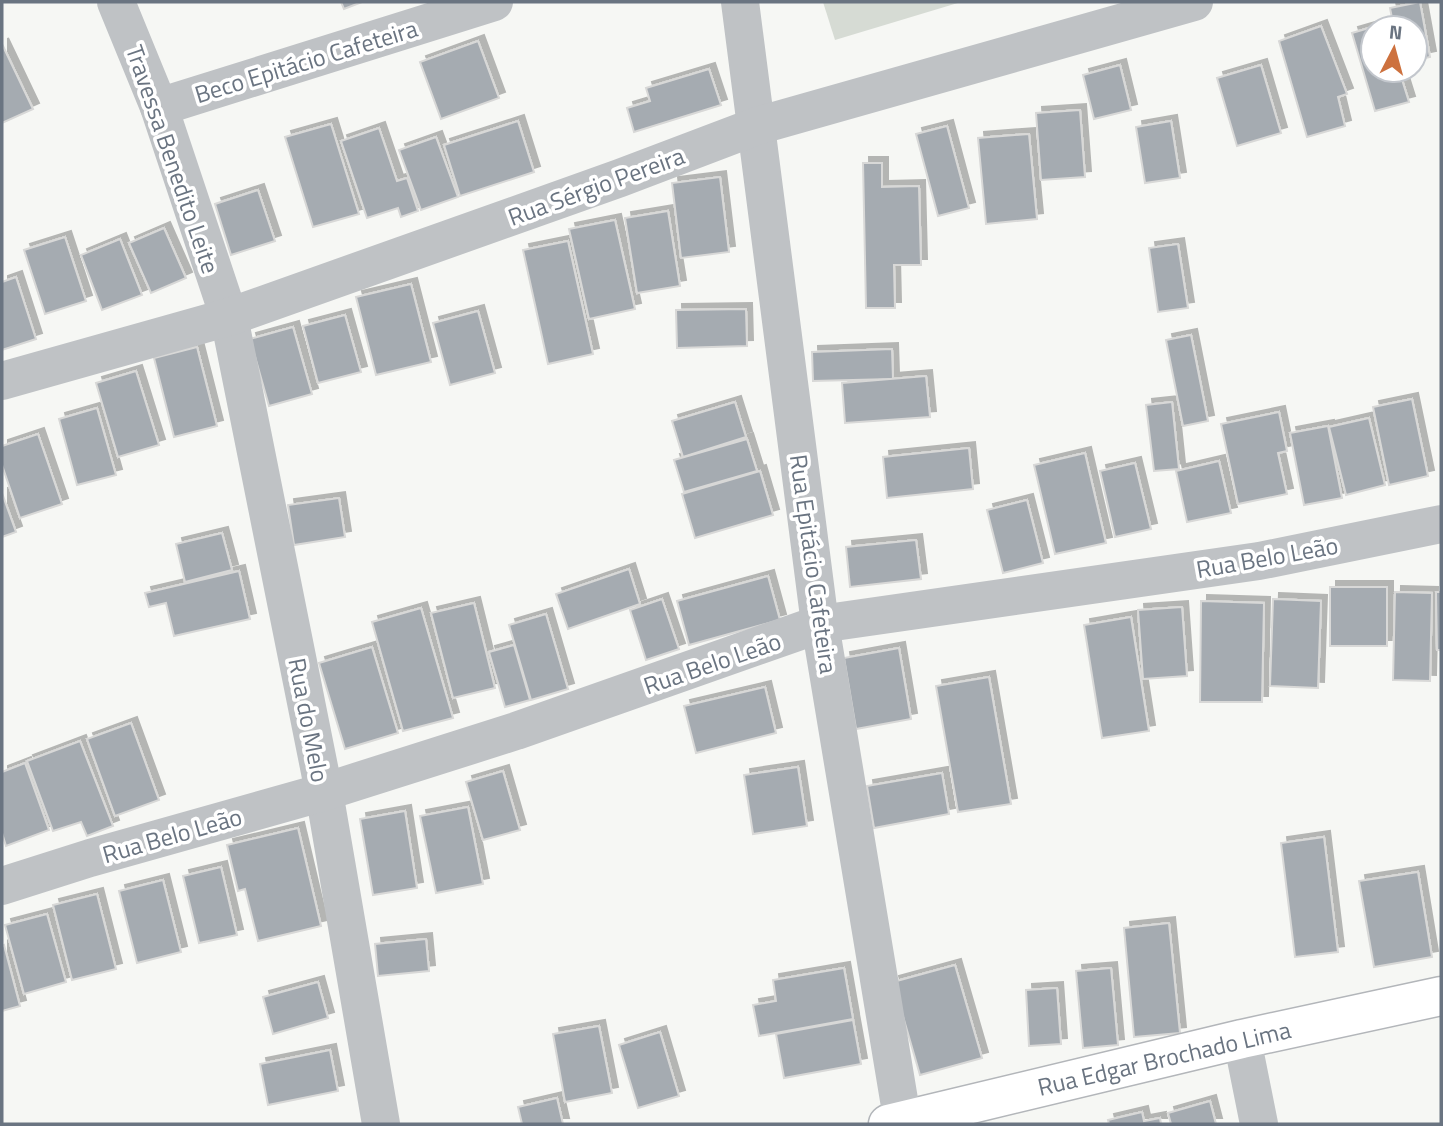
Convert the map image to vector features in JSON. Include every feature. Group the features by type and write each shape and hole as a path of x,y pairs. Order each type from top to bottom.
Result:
{"main road":[{"name":"Rua Edgar Brochado Lima","path":"898,1123 1242,1039 1441,996"}],"street":[{"name":"Travessa Benedito Leite","path":"116,2 159,107 229,317"},
{"name":"Beco Epitácio Cafeteira","path":"159,107 494,2"},
{"name":"Rua Epitácio Cafeteira","path":"740,2 820,624 898,1123"},
{"name":"Rua Sérgio Pereira","path":"2,381 229,317 607,183 757,126 1194,2"},
{"name":"Rua do Melo","path":"229,317 324,792 381,1124"},
{"name":"Rua Belo Leão","path":"2,886 90,858 324,792 516,732 820,624 1259,561 1441,524"},
{"path":"1242,1039 1259,1124"}],"shaded area":[{"path":"823,2 961,2 835,40"}],"building":[{"path":"341,2 362,2 344,9"},
{"path":"1420,2 1422,14 1391,14 1390,8"},
{"path":"1321,26 1347,94 1338,97 1345,126 1307,137 1279,41"},
{"path":"1359,31 1359,57 1352,33"},
{"path":"478,41 499,98 441,119 420,62"},
{"path":"2,44 33,109 2,123"},
{"path":"1120,65 1131,110 1094,119 1083,75"},
{"path":"1261,65 1281,133 1237,146 1217,78"},
{"path":"709,69 721,105 634,132 627,108 650,101 646,88"},
{"path":"1367,84 1403,84 1409,102 1375,111"},
{"path":"1080,110 1085,177 1041,180 1036,113"},
{"path":"518,121 534,172 460,196 444,145"},
{"path":"1171,121 1180,178 1145,183 1136,127"},
{"path":"331,124 359,214 313,227 285,137"},
{"path":"947,126 969,208 938,216 916,134"},
{"path":"379,128 397,181 407,178 418,211 401,217 398,208 367,218 341,141"},
{"path":"1029,134 1037,219 986,224 978,138"},
{"path":"436,137 458,197 421,210 399,150"},
{"path":"863,163 882,163 882,187 919,186 921,265 894,265 895,308 866,308"},
{"path":"720,177 729,252 681,258 672,183"},
{"path":"258,190 275,241 231,255 215,204"},
{"path":"668,211 680,286 637,293 625,218"},
{"path":"615,220 635,309 589,319 569,229"},
{"path":"164,228 186,278 151,293 129,243"},
{"path":"65,237 86,301 45,314 24,250"},
{"path":"120,239 142,295 102,310 81,255"},
{"path":"568,241 593,354 548,364 523,250"},
{"path":"1178,244 1188,308 1158,312 1149,248"},
{"path":"16,277 36,339 2,350 2,282"},
{"path":"411,284 431,362 376,375 356,297"},
{"path":"746,309 747,346 677,348 676,310"},
{"path":"478,311 495,373 450,385 433,323"},
{"path":"345,315 361,372 318,383 303,326"},
{"path":"293,327 312,394 269,406 250,339"},
{"path":"1191,335 1208,421 1183,426 1166,340"},
{"path":"197,347 217,426 174,437 154,358"},
{"path":"892,349 893,379 813,381 812,352"},
{"path":"136,371 159,445 118,457 96,383"},
{"path":"926,376 930,417 845,423 842,383"},
{"path":"1412,399 1428,476 1389,485 1373,407"},
{"path":"735,402 746,437 683,457 672,421"},
{"path":"1172,402 1179,469 1154,471 1146,405"},
{"path":"97,408 116,475 77,485 59,419"},
{"path":"1279,412 1287,451 1278,453 1287,494 1238,504 1221,424"},
{"path":"1369,418 1385,485 1346,495 1329,427"},
{"path":"1328,426 1342,498 1304,505 1290,433"},
{"path":"38,434 62,504 20,518 2,465 2,446"},
{"path":"747,439 757,471 684,492 674,460"},
{"path":"969,448 973,489 887,498 883,457"},
{"path":"1085,453 1106,543 1055,554 1034,465"},
{"path":"1219,461 1231,513 1187,522 1176,471"},
{"path":"1135,463 1151,529 1115,537 1100,471"},
{"path":"760,471 773,515 695,538 682,494"},
{"path":"2,493 16,532 2,537"},
{"path":"339,498 345,537 294,545 288,505"},
{"path":"1027,500 1043,563 1003,573 987,510"},
{"path":"222,533 232,570 185,582 176,544"},
{"path":"916,540 921,579 850,587 846,547"},
{"path":"629,569 640,604 568,629 556,594"},
{"path":"239,571 250,619 174,636 166,603 149,607 145,593"},
{"path":"768,576 780,620 689,645 677,601"},
{"path":"1330,587 1387,587 1387,646 1330,646"},
{"path":"1395,592 1432,593 1430,681 1393,680"},
{"path":"1436,592 1441,592 1441,650 1437,650"},
{"path":"662,599 679,649 646,660 630,610"},
{"path":"1273,599 1321,601 1318,688 1270,686"},
{"path":"1201,601 1264,603 1262,702 1200,702"},
{"path":"474,603 495,688 453,698 431,613"},
{"path":"1182,607 1187,676 1143,679 1138,610"},
{"path":"421,608 453,718 403,731 372,622"},
{"path":"546,614 568,689 531,700 509,625"},
{"path":"1131,617 1149,731 1102,738 1084,625"},
{"path":"514,645 530,700 505,707 489,652"},
{"path":"372,647 398,733 345,749 319,663"},
{"path":"899,648 911,719 856,729 844,658"},
{"path":"989,677 1011,804 958,812 936,686"},
{"path":"765,687 776,733 696,753 684,706"},
{"path":"131,723 159,800 115,816 87,739"},
{"path":"80,741 113,826 87,836 81,822 53,831 27,761"},
{"path":"25,763 49,830 6,846 2,833 2,772"},
{"path":"798,767 807,826 753,834 744,775"},
{"path":"503,771 520,830 483,840 466,782"},
{"path":"942,773 949,814 874,828 867,786"},
{"path":"468,807 483,884 436,893 420,816"},
{"path":"405,811 417,888 373,895 360,819"},
{"path":"298,828 321,926 258,941 245,889 238,891 227,845"},
{"path":"1324,837 1338,952 1295,957 1281,843"},
{"path":"221,867 237,935 199,943 183,876"},
{"path":"1418,872 1432,957 1374,967 1359,881"},
{"path":"163,880 181,952 137,963 119,891"},
{"path":"97,894 116,969 72,980 53,905"},
{"path":"47,914 66,982 24,994 5,925"},
{"path":"1169,923 1180,1033 1134,1037 1124,928"},
{"path":"426,939 429,971 378,976 375,944"},
{"path":"4,945 20,1006 2,1011 2,946"},
{"path":"955,965 982,1058 920,1075 893,982"},
{"path":"844,968 853,1019 759,1036 753,1005 776,1001 773,980"},
{"path":"1111,968 1118,1045 1083,1048 1076,971"},
{"path":"318,982 328,1018 273,1034 263,997"},
{"path":"1057,988 1061,1044 1029,1046 1026,990"},
{"path":"853,1020 861,1064 784,1078 776,1034"},
{"path":"599,1026 612,1093 565,1102 553,1034"},
{"path":"660,1032 679,1096 638,1108 619,1045"},
{"path":"330,1050 338,1091 268,1105 260,1064"},
{"path":"557,1098 563,1124 522,1124 518,1107"},
{"path":"1210,1101 1216,1124 1171,1124 1168,1113"},
{"path":"1142,1112 1144,1121 1160,1118 1161,1124 1109,1124 1108,1120"}]}
